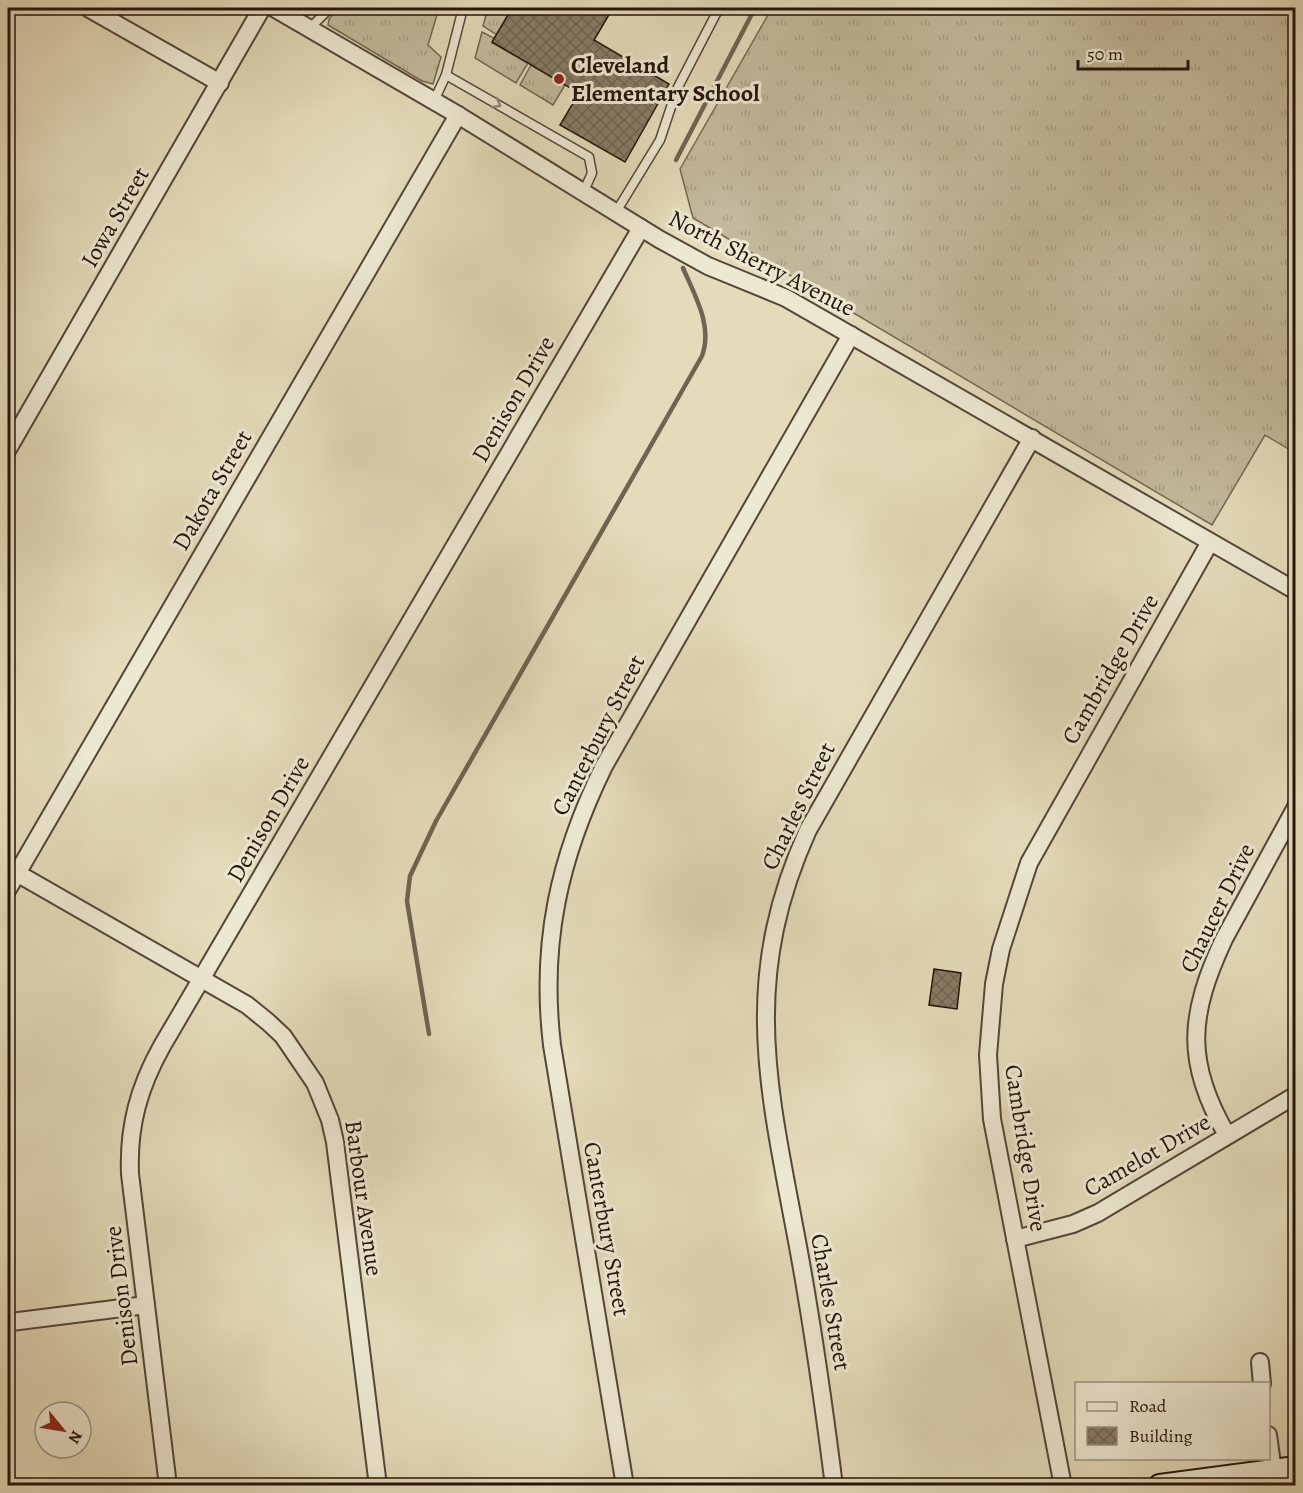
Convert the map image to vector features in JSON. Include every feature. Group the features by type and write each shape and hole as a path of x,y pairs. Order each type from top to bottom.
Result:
{"street":[{"path":"88,8 220,84"},
{"name":"Iowa Street","path":"8,449 262,8"},
{"name":"North Sherry Avenue","path":"274,8 458,115 694,259 786,298 1296,591"},
{"name":"Dakota Street","path":"8,889 12,871 458,115"},
{"name":"Denison Drive","path":"168,1485 130,1173 129,1147 132,1118 150,1068 641,228"},
{"name":"Canterbury Street","path":"625,1485 552,1045 547,975 556,900 575,829 604,766 851,335"},
{"name":"Charles Street","path":"834,1485 815,1344 768,1084 764,1001 773,932 793,864 813,820 1032,438"},
{"name":"Cambridge Drive","path":"1063,1485 992,1119 987,1055 989,1018 1001,949 1020,885 1046,828 1210,542"},
{"name":"Chaucer Drive","path":"1227,1135 1214,1114 1200,1075 1195,1041 1197,1018 1217,954 1254,879 1296,807"},
{"name":"Barbour Avenue","path":"12,871 247,1005 283,1036 315,1083 330,1120 378,1485"},
{"name":"Camelot Drive","path":"1015,1239 1073,1224 1098,1213 1296,1095"},
{"path":"11,1322 146,1305"},
{"path":"1260,1362 1262,1382"},
{"path":"1270,1444 1273,1471"},
{"path":"1160,1485 1296,1468"}],"lane":[{"path":"310,28 330,8"},
{"path":"434,101 446,75 463,8"},
{"path":"616,212 660,140 677,89 719,8"},
{"path":"446,75 589,158 592,173 583,193"}],"green space":[{"path":"339,8 439,8 428,45 441,57 433,84 422,81 328,25 329,19"},
{"path":"474,8 512,8 497,35 483,26 486,15 474,12"},
{"path":"772,8 1295,8 1295,453 1265,435 1212,525 693,218 680,169"},
{"path":"482,32 494,38 492,43 528,63 516,83 475,58"},
{"path":"531,65 565,85 553,105 520,85"}],"building":[{"path":"512,8 613,8 594,40 669,84 625,162 560,125 579,93 492,42"},
{"path":"934,969 961,973 957,1009 929,1005"}],"waterway":[{"path":"676,160 755,8"},
{"path":"429,1034 407,901 410,876 436,821 702,356 705,345 704,322 683,268"}],"place":[{"name":"Cleveland Elementary School","path":"559,79"}]}
